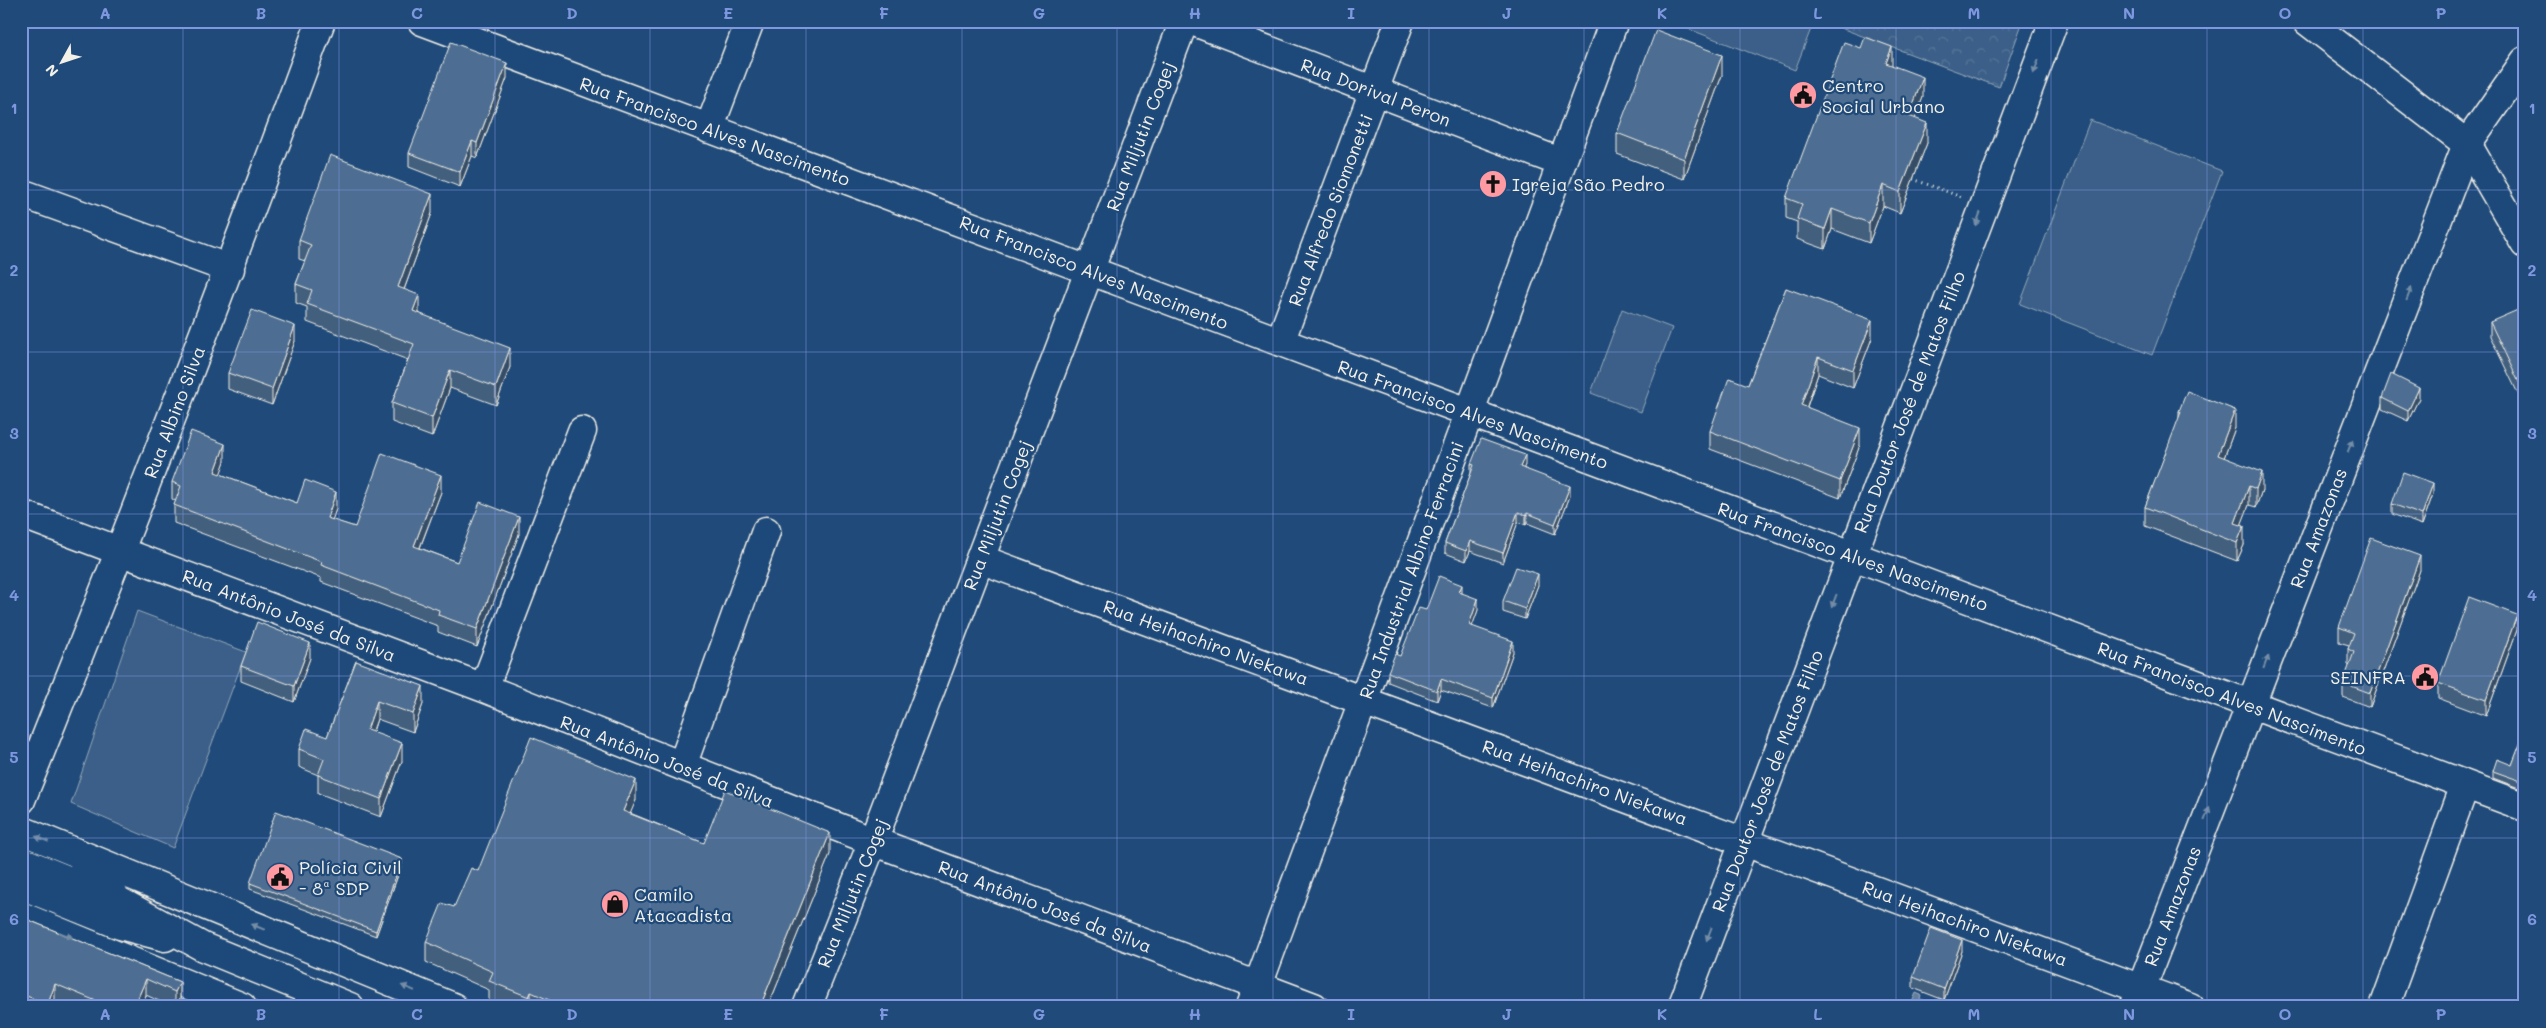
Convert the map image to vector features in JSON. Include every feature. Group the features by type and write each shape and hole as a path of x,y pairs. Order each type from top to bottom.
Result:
{"street":[{"name":"Rua Albino Silva","path":"21,800 230,269 321,21"},
{"name":"Rua Francisco Alves Nascimento","path":"422,21 2525,808"},
{"path":"709,129 750,21"},
{"name":"Rua Miljutin Cogej","path":"807,1007 873,841 1184,21"},
{"name":"Rua Dorival Peron","path":"1192,21 1560,162"},
{"name":"Rua Alfredo Siomonetti","path":"1280,342 1400,21"},
{"name":"Rua Industrial Albino Ferracini","path":"1254,996 1560,162 1614,21"},
{"name":"Rua Doutor José de Matos Filho","path":"1682,1007 2054,21"},
{"path":"2307,21 2467,144 2522,231"},
{"name":"Rua Amazonas","path":"2137,997 2467,144 2525,61"},
{"path":"21,192 230,269"},
{"path":"484,688 582,431"},
{"name":"Rua Antônio José da Silva","path":"21,514 484,688 873,841 1254,996 1314,1007"},
{"path":"682,766 766,531"},
{"name":"Rua Heihachiro Niekawa","path":"980,559 1744,841 2137,997 2190,1007"},
{"path":"2384,1007 2465,785"},
{"path":"21,830 453,1007"},
{"path":"79,854 118,900"},
{"path":"21,861 118,900 203,947 350,1007"},
{"path":"21,885 120,925 203,947"},
{"path":"21,916 242,1007"}],"path":[{"path":"1913,179 1984,204"}],"green space":[{"path":"1668,21 1814,21 1795,70"},
{"path":"1840,21 2023,21 1999,87 1838,27"},
{"path":"2090,120 2222,171 2152,355 2020,304"},
{"path":"1622,309 1672,328 1641,412 1591,393"},
{"path":"137,611 246,652 173,848 71,804"}],"water":[{"path":"1916,993 1921,995 1920,999 1924,1000 1921,1007 1910,1007"}],"building":[{"path":"1656,30 1722,55 1684,159 1617,133"},
{"path":"1865,37 1892,47 1886,63 1923,77 1909,116 1927,123 1900,192 1883,185 1869,223 1832,209 1825,229 1797,219 1802,204 1786,198 1844,42 1861,48"},
{"path":"451,42 507,63 477,143 472,141 460,172 409,153"},
{"path":"330,155 432,194 398,287 419,295 413,311 510,348 496,387 450,370 432,418 392,403 414,344 307,304 312,290 296,284 311,245 299,240"},
{"path":"1786,288 1872,320 1853,370 1818,357 1801,405 1860,428 1840,481 1710,431 1729,378 1748,385"},
{"path":"2520,309 2525,319 2525,395 2490,322"},
{"path":"252,310 295,326 272,389 228,373"},
{"path":"2391,374 2419,388 2408,411 2382,398"},
{"path":"2187,391 2235,410 2218,455 2262,472 2256,489 2249,486 2235,523 2244,526 2237,543 2145,507 2181,412 2179,411"},
{"path":"191,431 225,444 215,472 297,503 305,480 336,492 327,518 355,527 382,453 441,475 414,546 457,562 480,502 519,517 477,629 438,615 439,610 321,565 322,562 174,505 181,486 172,482"},
{"path":"1481,439 1525,455 1520,467 1570,486 1555,524 1527,513 1526,515 1518,512 1503,553 1470,541 1466,551 1445,543 1474,465 1471,464"},
{"path":"2403,472 2433,483 2422,515 2392,504"},
{"path":"2371,538 2420,556 2370,693 2343,683 2354,652 2348,649 2354,633 2339,627"},
{"path":"1516,567 1538,574 1525,609 1503,601"},
{"path":"1439,576 1462,585 1459,592 1478,599 1469,625 1513,641 1493,698 1441,679 1437,691 1388,672 1395,654 1400,656 1419,608 1426,610"},
{"path":"2469,597 2517,615 2486,700 2438,683"},
{"path":"257,622 310,643 294,686 241,666"},
{"path":"356,661 423,686 413,714 377,701 367,730 402,743 381,799 318,775 324,759 299,749 306,729 327,737"},
{"path":"2524,733 2524,782 2493,771 2497,759 2512,765"},
{"name":"Camilo Atacadista","path":"531,737 636,780 623,811 704,843 725,790 830,833 760,1007 565,1007 531,992 529,997 489,981 493,972 426,942 442,903 454,907 471,868 478,871"},
{"name":"Polícia Civil - 8ª SDP","path":"276,811 402,859 376,931 250,883"},
{"path":"21,917 180,982 175,992 146,979 134,1007 99,1007 101,1003 55,984 48,1004 21,994"},
{"path":"1931,928 1962,940 1944,989 1913,977"}],"place":[{"name":"Centro Social Urbano","path":"1803,95"},
{"name":"Igreja São Pedro","path":"1493,184"},
{"name":"SEINFRA","path":"2425,677"},
{"name":"Polícia Civil - 8ª SDP","path":"280,877"},
{"name":"Camilo Atacadista","path":"615,904"}]}
